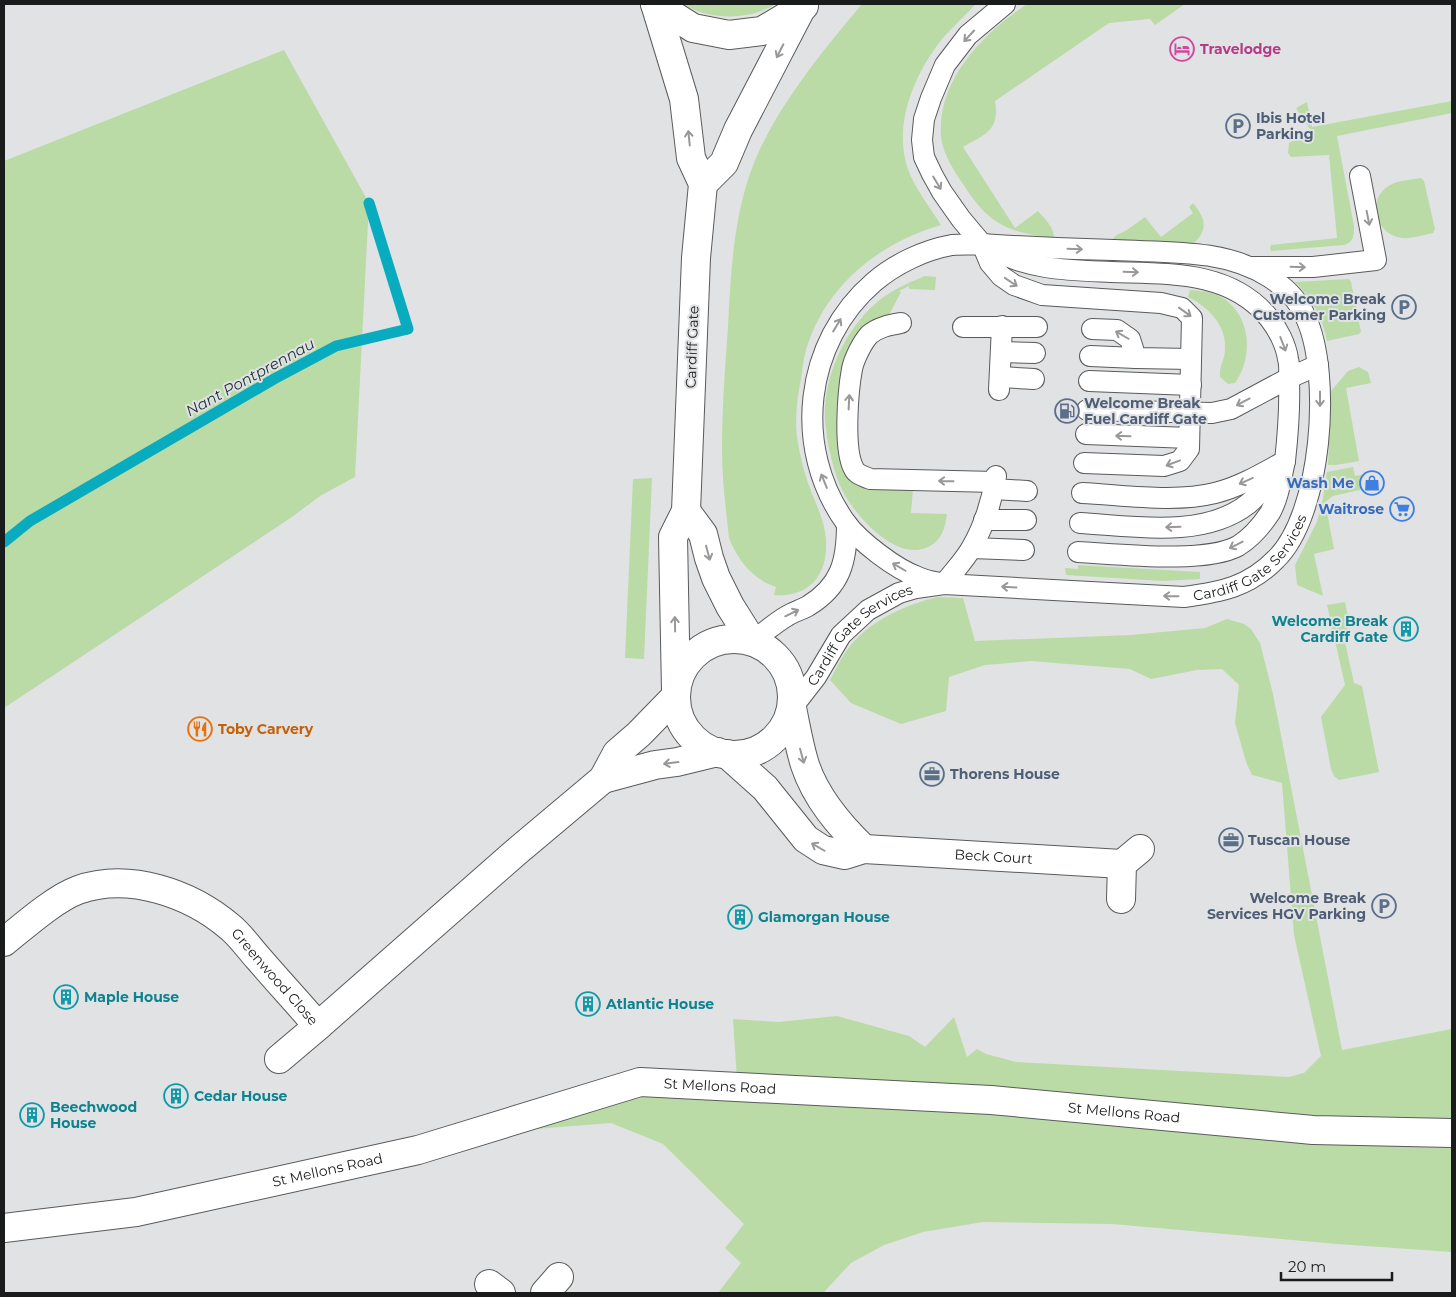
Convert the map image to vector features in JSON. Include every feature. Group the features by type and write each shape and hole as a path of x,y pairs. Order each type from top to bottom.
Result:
{"street":[{"path":"655,4 693,28 728,35 762,31 804,6"},
{"path":"655,4 684,99 691,158 704,184 724,163 738,130 804,6"},
{"name":"Cardiff Gate","path":"704,184 696,258 686,511 673,537 676,693 678,712 687,731 705,747 723,753"},
{"path":"686,511 703,534 716,578 730,606 752,641"},
{"path":"676,693 683,669 698,651 718,641 735,638 752,641 764,646 780,662 791,684 792,708 805,765 815,788 841,827 864,849"},
{"name":"Greenwood Close","path":"4,942 52,905 76,891 98,885 120,883 146,886 180,897 206,909 232,928 318,1026 515,853 603,779 617,753 640,734 676,693"},
{"path":"723,753 750,752 762,748 771,742 784,727 792,708"},
{"name":"Greenwood Close","path":"603,779 655,765 723,753"},
{"name":"Beck Court","path":"723,753 765,788 806,839 823,850 845,855 864,849 1131,856 1121,900"},
{"path":"279,1059 318,1026"},
{"name":"St Mellons Road","path":"4,1228 136,1212 418,1150 640,1082 991,1100 1313,1130 1452,1133"}],"lane":[{"path":"1005,4 968,35 945,65 924,119 922,140 924,156 932,174 961,219 982,244 990,263 1001,276 1014,286 1029,292 1060,297 1162,303 1182,308 1192,318 1189,450 1180,461 1164,466 1084,463"},
{"path":"1249,267 1314,267 1376,260 1360,176"},
{"path":"982,244 1004,256 1048,269 1159,273 1206,279 1226,285 1256,303 1278,332 1288,358 1290,403 1285,461 1278,493 1270,512 1257,531 1238,546 1214,553 1182,556 1078,552"},
{"name":"Cardiff Gate Services","path":"792,708 816,677 841,635 862,615 899,593 916,588 944,584 1184,597 1226,590 1252,579 1277,559 1289,544 1304,511 1315,467 1320,402 1318,365 1306,318 1298,302 1285,288 1249,267 1227,259 1191,254 982,244 952,245 903,262 881,276 858,296 842,316 830,336 817,374 813,402 812,428 814,447 820,470 834,504 847,524 871,548 899,567 918,577 944,584"},
{"path":"901,323 876,330 868,337 852,367 849,391 848,433 854,469 859,474 870,479 995,482 1027,491"},
{"path":"963,326 1037,327"},
{"path":"1002,326 999,384 1034,378"},
{"path":"1092,329 1117,330 1130,339 1136,358"},
{"path":"1001,352 1035,353"},
{"path":"1090,356 1191,359"},
{"path":"1087,410 1212,413 1230,409 1318,365"},
{"path":"1089,380 1190,384"},
{"path":"1086,434 1189,438"},
{"path":"1082,493 1188,497 1216,493 1250,480 1285,461"},
{"path":"1080,523 1174,528 1206,523 1232,514 1248,504 1285,461"},
{"path":"944,584 972,548 984,520 995,482"},
{"path":"984,520 1026,520"},
{"path":"752,641 786,616 807,607 823,596 835,583 843,566 847,543 847,524"},
{"path":"972,548 1024,550"}],"green space":[{"path":"684,4 775,4 742,16 717,16 694,10"},
{"path":"862,4 976,4 943,38 930,56 914,87 904,120 904,153 908,169 919,191 941,225 919,232 898,242 861,267 830,300 818,320 807,346 797,403 797,435 806,475 824,525 826,553 820,574 814,582 797,593 774,595 776,587 767,584 753,574 737,554 729,538 725,505 722,462 723,420 735,236 744,192 751,170 770,130 806,74"},
{"path":"1027,4 1185,4 1155,25 1150,19 1109,23 995,101 996,111 993,125 984,135 963,147 1015,228 1038,211 1051,227 1054,238 1011,229 991,218 972,198 956,173 946,155 941,136 942,115 947,95 955,77 966,60 995,29"},
{"path":"284,50 369,203 355,477 320,496 292,517 4,708 4,161"},
{"path":"1452,101 1452,113 1337,136 1354,226 1352,240 1344,245 1271,251 1271,245 1337,238 1329,155 1291,157 1288,153 1289,143 1310,129 1296,108 1307,102 1312,127"},
{"path":"1421,178 1424,181 1435,229 1433,233 1413,237 1402,238 1393,236 1386,231 1377,217 1377,201 1387,187 1395,183"},
{"path":"1193,203 1201,214 1204,224 1201,234 1192,245 1115,241 1113,239 1145,217 1161,237 1193,213 1189,207"},
{"path":"925,276 936,277 935,290 909,289 909,286 899,291 901,292 888,317 859,337 849,477 859,485 868,488 913,489 911,513 947,514 942,533 937,540 930,546 919,550 897,546 886,540 867,523 848,501 837,476 829,448 825,404 832,372 838,356 845,341 864,315 886,295"},
{"path":"1349,279 1361,332 1327,341 1316,309 1307,294 1295,282"},
{"path":"1190,290 1213,293 1235,309 1242,320 1246,332 1246,359 1235,383 1228,384 1220,377 1225,350 1223,333 1215,318 1188,297"},
{"path":"1359,367 1368,372 1371,383 1346,388 1359,461 1328,465 1331,391 1348,371"},
{"path":"1353,467 1355,476 1362,475 1364,489 1333,496 1325,502 1334,549 1314,554 1323,596 1297,585 1295,565 1317,522 1327,472"},
{"path":"652,478 644,659 625,658 633,479"},
{"path":"1078,565 1200,572 1200,579 1163,581 1066,575 1065,568 1078,569"},
{"path":"938,597 963,598 975,641 1131,635 1205,628 1227,619 1244,624 1251,629 1260,643 1273,694 1342,1050 1452,1029 1452,1119 1356,1123 737,1080 733,1019 779,1022 837,1016 909,1036 925,1047 954,1017 967,1057 977,1049 986,1054 1016,1062 1289,1077 1304,1073 1321,1056 1294,935 1282,783 1252,775 1246,762 1235,723 1239,685 1222,669 1197,670 1151,679 1130,669 1031,661 985,665 949,677 946,711 901,724 851,703 830,680 850,646 868,628 890,614"},
{"path":"1345,602 1350,626 1343,633 1354,683 1362,686 1379,772 1339,780 1334,776 1331,769 1321,717 1345,685 1327,605"},
{"path":"666,1093 1452,1140 1452,1252 1113,1224 983,1222 923,1232 884,1245 851,1263 823,1293 718,1293 741,1263 725,1248 744,1224 663,1144 611,1123 511,1131 623,1095"}],"waterway":[{"name":"Nant Pontprennau","path":"4,542 30,521 274,379 336,346 408,329 369,203"}],"place":[{"name":"Travelodge","path":"1182,49"},
{"name":"Ibis Hotel Parking","path":"1238,126"},
{"name":"Welcome Break Customer Parking","path":"1404,307"},
{"name":"Welcome Break Fuel Cardiff Gate","path":"1067,411"},
{"name":"Wash Me","path":"1372,483"},
{"name":"Waitrose","path":"1402,509"},
{"name":"Welcome Break Cardiff Gate","path":"1406,629"},
{"name":"Toby Carvery","path":"200,729"},
{"name":"Thorens House","path":"932,774"},
{"name":"Tuscan House","path":"1231,840"},
{"name":"Welcome Break Services HGV Parking","path":"1384,906"},
{"name":"Glamorgan House","path":"740,917"},
{"name":"Maple House","path":"66,997"},
{"name":"Atlantic House","path":"588,1004"},
{"name":"Cedar House","path":"176,1096"},
{"name":"Beechwood House","path":"32,1115"}]}
